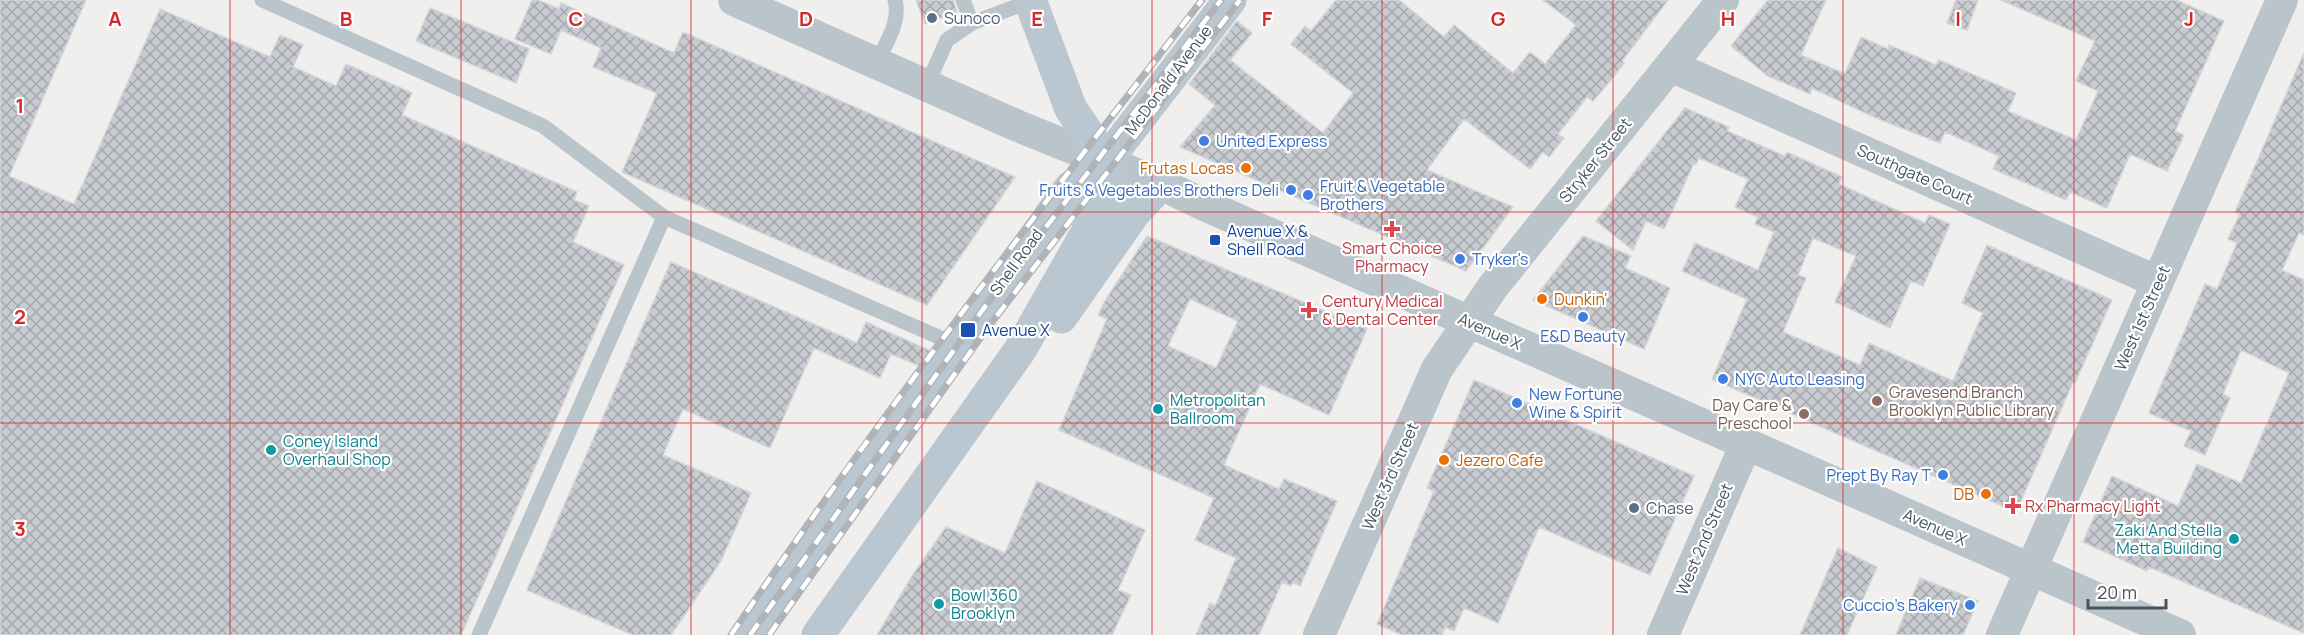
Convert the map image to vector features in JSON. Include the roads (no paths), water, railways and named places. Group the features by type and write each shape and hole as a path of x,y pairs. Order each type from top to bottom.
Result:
{"main road":[{"name":"McDonald Avenue","path":"1106,161 1230,0"},
{"path":"818,635 1020,350 1105,201 1106,161 1071,109 1030,1"},
{"name":"Shell Road","path":"752,635 1070,188 1106,161"},
{"path":"1020,350 1055,324 1134,213 1161,184"}],"street":[{"name":"Avenue X","path":"734,0 1018,126 1161,184 2180,635"},
{"name":"Stryker Street","path":"1470,322 1492,288 1723,0"},
{"name":"West 1st Street","path":"2002,635 2158,282 2273,3"},
{"name":"Southgate Court","path":"1671,66 2158,282"},
{"name":"West 3rd Street","path":"1319,635 1437,369 1470,322"},
{"name":"West 2nd Street","path":"1663,635 1746,444"}],"lane":[{"path":"262,0 543,126 664,217 957,345"},
{"path":"876,63 898,11 895,0"},
{"path":"963,0 972,23"},
{"path":"927,85 947,40 972,23 1030,1"},
{"path":"479,635 664,217"}],"railway":[{"path":"731,635 902,393 1202,0"},
{"path":"750,635 989,301 1221,0"},
{"path":"769,635 986,330 1240,0"}],"place":[{"name":"Sunoco","path":"932,18"},
{"name":"United Express","path":"1204,141"},
{"name":"Frutas Locas","path":"1246,168"},
{"name":"Fruits & Vegetables Brothers Deli","path":"1291,190"},
{"name":"Fruit & Vegetable Brothers","path":"1308,195"},
{"name":"Smart Choice Pharmacy","path":"1392,229"},
{"name":"Avenue X & Shell Road","path":"1215,240"},
{"name":"Tryker's","path":"1460,259"},
{"name":"Dunkin'","path":"1542,299"},
{"name":"Century Medical & Dental Center","path":"1309,310"},
{"name":"E&D Beauty","path":"1583,317"},
{"name":"Avenue X","path":"968,330"},
{"name":"NYC Auto Leasing","path":"1723,379"},
{"name":"Gravesend Branch Brooklyn Public Library","path":"1877,401"},
{"name":"New Fortune Wine & Spirit","path":"1517,403"},
{"name":"Metropolitan Ballroom","path":"1158,409"},
{"name":"Day Care & Preschool","path":"1804,414"},
{"name":"Coney Island Overhaul Shop","path":"271,450"},
{"name":"Jezero Cafe","path":"1444,460"},
{"name":"Prept By Ray T","path":"1943,475"},
{"name":"DB","path":"1986,494"},
{"name":"Rx Pharmacy Light","path":"2013,506"},
{"name":"Chase","path":"1634,508"},
{"name":"Zaki And Stella Metta Building","path":"2234,539"},
{"name":"Bowl 360 Brooklyn","path":"939,604"},
{"name":"Cuccio's Bakery","path":"1970,605"}]}
